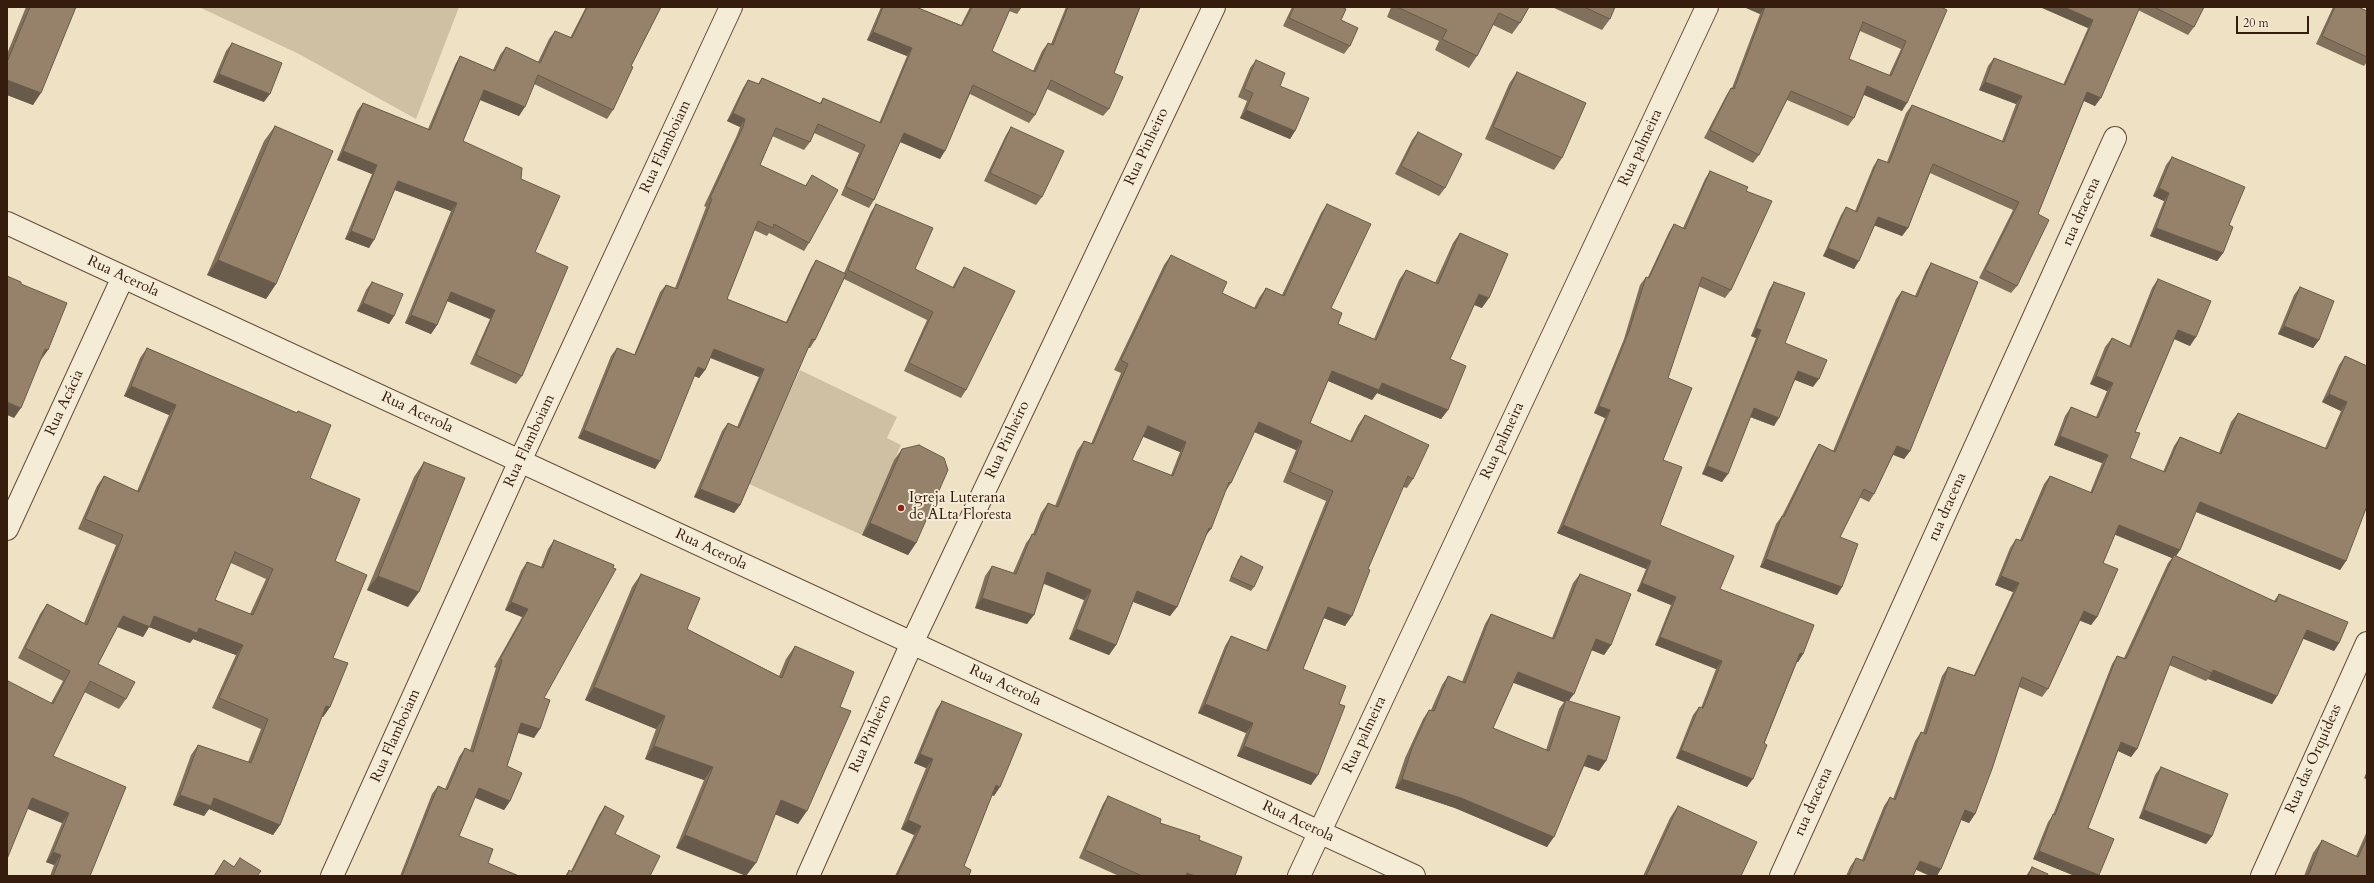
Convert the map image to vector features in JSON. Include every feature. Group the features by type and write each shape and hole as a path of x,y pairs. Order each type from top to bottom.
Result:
{"street":[{"name":"Rua Flamboiam","path":"332,876 520,461 731,7"},
{"name":"Rua Pinheiro","path":"808,876 912,643 1214,7"},
{"name":"Rua palmeira","path":"1299,876 1707,7"},
{"name":"rua dracena","path":"1781,876 2115,138"},
{"name":"Rua Acerola","path":"7,223 1414,876"},
{"name":"Rua Acácia","path":"7,529 123,277"},
{"name":"Rua das Orquídeas","path":"2262,876 2367,643"}],"shaded area":[{"path":"199,7 459,7 416,119 299,54"},
{"path":"800,370 897,417 887,438 901,445 862,535 747,483"}],"building":[{"path":"30,7 76,7 41,93 7,80 7,62"},
{"path":"587,7 661,7 631,66 633,67 613,110 538,75 525,107 484,90 463,141 522,168 521,179 560,196 535,252 568,267 522,376 476,355 495,310 451,292 437,325 411,315 457,203 398,181 374,240 351,231 377,165 343,151 363,103 430,130 460,56 495,71 506,47 540,63 555,31 572,38"},
{"path":"883,7 916,7 962,26 972,7 1011,7 992,51 1035,72 1048,43 1053,45 1068,7 1140,7 1114,73 1123,77 1109,109 1051,80 1035,115 973,85 945,151 904,133 874,200 846,187 865,145 818,124 810,142 776,128 760,165 806,186 812,175 838,190 809,243 774,224 773,228 758,221 727,299 787,323 816,260 846,274 815,340 812,339 740,505 700,489 728,423 739,428 764,369 714,349 705,370 698,367 660,461 584,430 617,348 635,355 666,285 677,289 712,199 710,198 743,127 745,119 733,113 748,80 759,84 762,78 821,104 823,98 881,123 912,48 873,32"},
{"path":"1294,7 1342,7 1346,9 1341,20 1358,28 1350,46 1289,18"},
{"path":"1397,7 1529,7 1520,23 1499,13 1477,56 1442,39 1447,30"},
{"path":"1584,7 1615,7 1610,19"},
{"path":"1765,7 1941,7 1947,10 1907,103 1867,86 1854,118 1791,91 1759,155 1710,130 1731,88 1734,89","holes":["1863,22 1906,41 1891,76 1849,59"]},
{"path":"2064,7 2140,7 2101,98 2087,92 2038,214 2049,220 2017,286 1985,270 2019,202 1933,164 1908,228 1878,217 1859,261 1828,248 1846,207 1857,212 1878,159 1889,163 1912,105 2004,142 2022,96 1985,82 1994,58 2065,85 2093,20"},
{"path":"2154,7 2204,7 2194,27"},
{"path":"2335,7 2358,7 2367,11 2367,57 2322,36"},
{"path":"232,43 282,63 270,94 219,74"},
{"path":"1256,60 1285,73 1280,86 1309,98 1295,131 1246,110 1253,93 1244,89"},
{"path":"1517,72 1586,103 1562,158 1493,127"},
{"path":"275,126 333,151 276,284 218,260"},
{"path":"1011,127 1064,151 1042,197 990,173"},
{"path":"1418,132 1462,154 1445,188 1401,166"},
{"path":"2172,157 2245,187 2229,225 2233,227 2223,253 2156,228 2169,193 2159,188"},
{"path":"1710,171 1748,187 1746,191 1772,201 1731,290 1702,277 1668,378 1692,388 1663,460 1682,467 1660,525 1734,556 1720,589 1814,625 1803,654 1800,653 1764,743 1767,745 1753,779 1681,750 1699,707 1703,708 1722,661 1660,637 1676,597 1642,583 1651,561 1563,525 1610,410 1599,406 1629,331 1646,277 1649,278 1674,224 1685,229"},
{"path":"876,204 933,228 915,269 954,288 964,267 1015,291 966,390 909,363 933,312 848,270"},
{"path":"1327,204 1371,224 1331,308 1342,313 1338,324 1376,340 1406,270 1438,284 1460,233 1508,254 1489,298 1479,294 1450,359 1466,366 1448,410 1382,383 1379,390 1332,371 1310,423 1352,442 1365,415 1429,445 1413,479 1408,476 1368,569 1370,570 1352,616 1328,607 1303,669 1346,686 1339,704 1345,706 1318,775 1244,746 1253,723 1205,704 1231,636 1268,651 1333,491 1290,472 1302,441 1259,422 1231,483 1229,482 1211,529 1209,528 1177,607 1137,591 1116,645 1076,629 1091,590 1047,572 1034,615 982,598 992,566 1016,574 1032,534 1035,535 1048,503 1058,507 1084,441 1093,444 1128,364 1121,360 1171,255 1227,282 1222,293 1256,309 1266,288 1284,296","holes":["1148,426 1186,442 1173,476 1132,460"]},
{"path":"1931,263 1978,282 1910,451 1897,446 1874,494 1864,489 1840,537 1858,544 1842,587 1766,559 1782,516 1784,517 1819,444 1835,452 1902,291 1917,297"},
{"path":"7,276 21,282 21,284 67,303 48,350 45,349 21,408 7,402"},
{"path":"2158,279 2211,301 2196,337 2178,330 2135,432 2140,433 2130,458 2165,472 2180,437 2221,454 2238,413 2327,449 2347,402 2329,394 2345,356 2367,366 2367,506 2346,561 2200,502 2180,550 2119,525 2103,563 2118,569 2097,617 2084,611 2048,689 2022,677 1992,769 1975,814 1965,810 1941,869 1920,861 1913,876 1849,876 1856,858 1864,861 1890,797 1895,800 1921,732 1926,734 1948,667 1975,676 2019,583 2001,576 2016,539 2022,541 2050,476 2092,493 2108,455 2060,436 2071,407 2098,418 2113,383 2096,376 2112,338 2131,347"},
{"path":"372,282 403,294 394,316 363,303"},
{"path":"1774,282 1805,293 1785,343 1827,360 1819,379 1798,371 1779,418 1754,408 1728,474 1707,466 1761,330 1756,328"},
{"path":"2300,287 2334,301 2319,340 2284,326"},
{"path":"147,348 297,413 298,411 331,425 310,478 360,499 335,561 367,575 333,658 348,663 330,707 326,706 280,825 214,798 211,806 180,795 198,745 251,763 268,719 219,698 243,645 199,628 197,633 154,616 150,627 123,616 98,664 135,682 126,699 90,681 53,756 126,787 90,876 53,876 61,855 53,852 69,813 32,798 7,859 7,683 8,681 53,704 70,671 25,648 47,604 87,625 123,535 85,519 104,476 139,492 176,405 131,386","holes":["235,552 273,569 253,615 215,600"]},
{"name":"Igreja Luterana de ALta Floresta","path":"919,445 944,458 948,470 916,543 870,523 902,449"},
{"path":"424,462 465,478 419,592 378,576"},
{"path":"554,540 614,565 613,568 616,569 544,698 550,700 540,729 521,723 507,766 522,773 510,801 479,788 459,836 493,849 488,863 519,876 402,876 438,786 447,790 465,748 473,752 502,660 500,659 528,609 511,602 527,562 543,568"},
{"path":"2174,555 2276,602 2279,594 2348,622 2339,643 2307,630 2277,696 2213,670 2212,673 2173,656 2137,749 2121,742 2088,828 2114,839 2099,875 2039,851 2053,814 2055,815 2117,656 2126,659"},
{"path":"1241,556 1263,567 1254,587 1231,577"},
{"path":"641,574 700,598 687,629 782,678 795,646 854,672 840,707 851,711 807,811 781,800 756,863 685,835 713,767 654,746 665,716 594,687"},
{"path":"1580,574 1631,594 1611,645 1596,639 1574,694 1518,672 1493,728 1549,751 1566,700 1620,717 1606,761 1588,755 1554,837 1461,798 1402,779 1412,748 1429,710 1434,711 1448,676 1465,683 1491,614 1554,639"},
{"path":"942,701 1022,734 1000,787 996,785 964,866 971,870 969,876 897,876 921,826 908,820 933,759 920,754"},
{"path":"2161,767 2228,794 2212,836 2144,810"},
{"path":"1108,796 1161,819 1160,823 1200,836 1199,840 1242,857 1235,876 1195,876 1187,873 1186,876 1142,876 1085,850"},
{"path":"605,806 624,816 615,834 660,856 650,876 567,876 569,870 572,872"},
{"path":"1678,806 1757,842 1741,876 1646,876"},
{"path":"2367,838 2367,876 2308,876 2322,840 2358,857"},
{"path":"240,858 261,871 257,876 214,876 224,860 234,867"},
{"path":"2032,867 2048,874 2047,876 2028,876"}],"place":[{"name":"Igreja Luterana de ALta Floresta","path":"901,508"}]}
